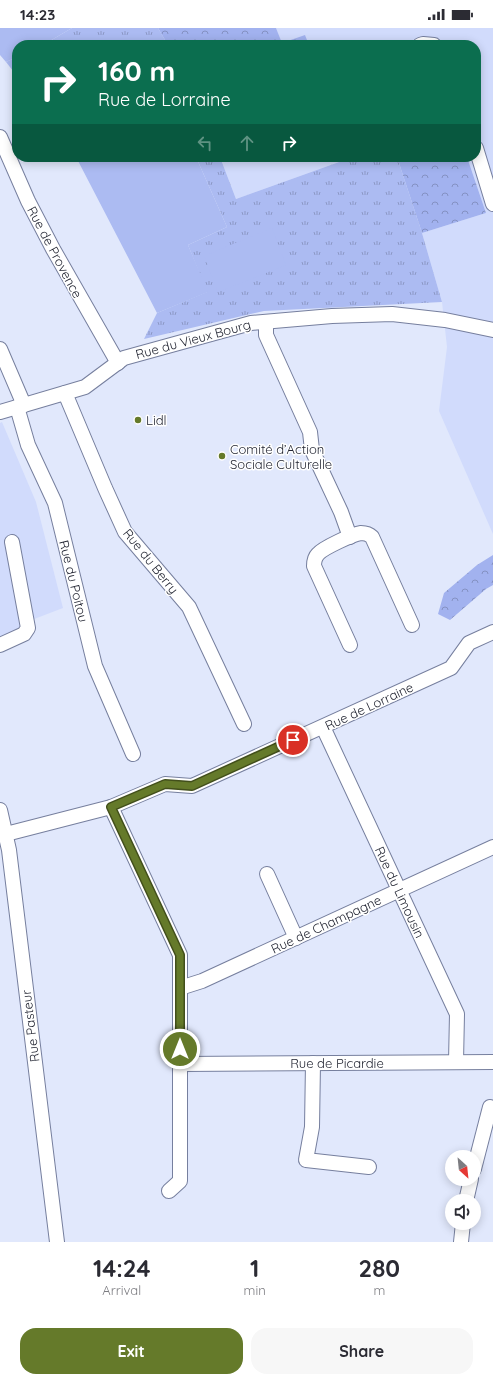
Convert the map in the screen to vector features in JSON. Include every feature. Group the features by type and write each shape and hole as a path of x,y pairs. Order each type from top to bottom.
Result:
{"street":[{"name":"Rue de Provence","path":"0,137 28,201 53,249 118,363"},
{"path":"481,157 488,169 493,204"},
{"name":"Rue du Vieux Bourg","path":"0,412 86,387 124,358 242,324 332,316 392,314 445,320 493,330"},
{"path":"266,322 266,335 310,432 312,450 341,512 350,537"},
{"name":"Rue du Poitou","path":"0,349 20,406 28,444 55,503 95,666 133,754"},
{"name":"Rue du Berry","path":"65,393 125,532 189,606 244,724"},
{"path":"350,645 314,566 314,560 322,551 361,533 368,534 372,537 412,625"},
{"path":"0,645 24,634 28,628 12,542"},
{"name":"Rue de Lorraine","path":"6,834 111,807 165,784 192,786 451,668 469,643 493,632"},
{"name":"Rue du Limousin","path":"322,727 457,1014 456,1062"},
{"path":"111,807 180,955 180,1181 169,1191"},
{"name":"Rue Pasteur","path":"0,810 6,834 57,1242"},
{"name":"Rue de Champagne","path":"180,988 202,981 493,847"},
{"path":"267,874 296,938"},
{"name":"Rue de Picardie","path":"181,1064 493,1062"},
{"path":"313,1063 312,1127 306,1160 369,1168"},
{"path":"479,1150 490,1106"},
{"path":"461,1242 462,1230"}],"shaded area":[{"path":"276,28 493,28 493,534 439,411 447,347 442,302 422,233 486,213 469,162 481,162 481,40 307,40 305,36 294,40 280,40"},
{"path":"222,162 339,162 236,199"},
{"path":"2,422 36,502 63,608 29,621 23,626 0,637 0,423"}],"green space":[{"path":"0,28 72,28 52,40 12,40 12,59 6,62 0,55"},
{"path":"72,28 158,28 165,40 52,40"},
{"path":"158,28 276,28 281,40 165,40"},
{"path":"305,35 307,40 291,40"},
{"path":"12,59 12,70 6,62"},
{"path":"79,162 198,162 227,227 188,245 208,292 157,313"},
{"path":"198,162 222,162 236,199 339,162 399,162 422,233 442,302 264,311 144,339 157,313 207,292 188,245 227,227"},
{"path":"399,162 469,162 486,213 422,233"},
{"path":"272,228 286,265 218,292 204,256"},
{"path":"493,555 493,585 486,589 450,620 438,614 444,593 477,565"}],"place":[{"name":"Lidl","path":"138,420"},
{"name":"Comité d’Action Sociale Culturelle","path":"222,456"}],"route":[{"path":"180,1049 180,955 111,807 165,784 192,786 293,740"}]}
